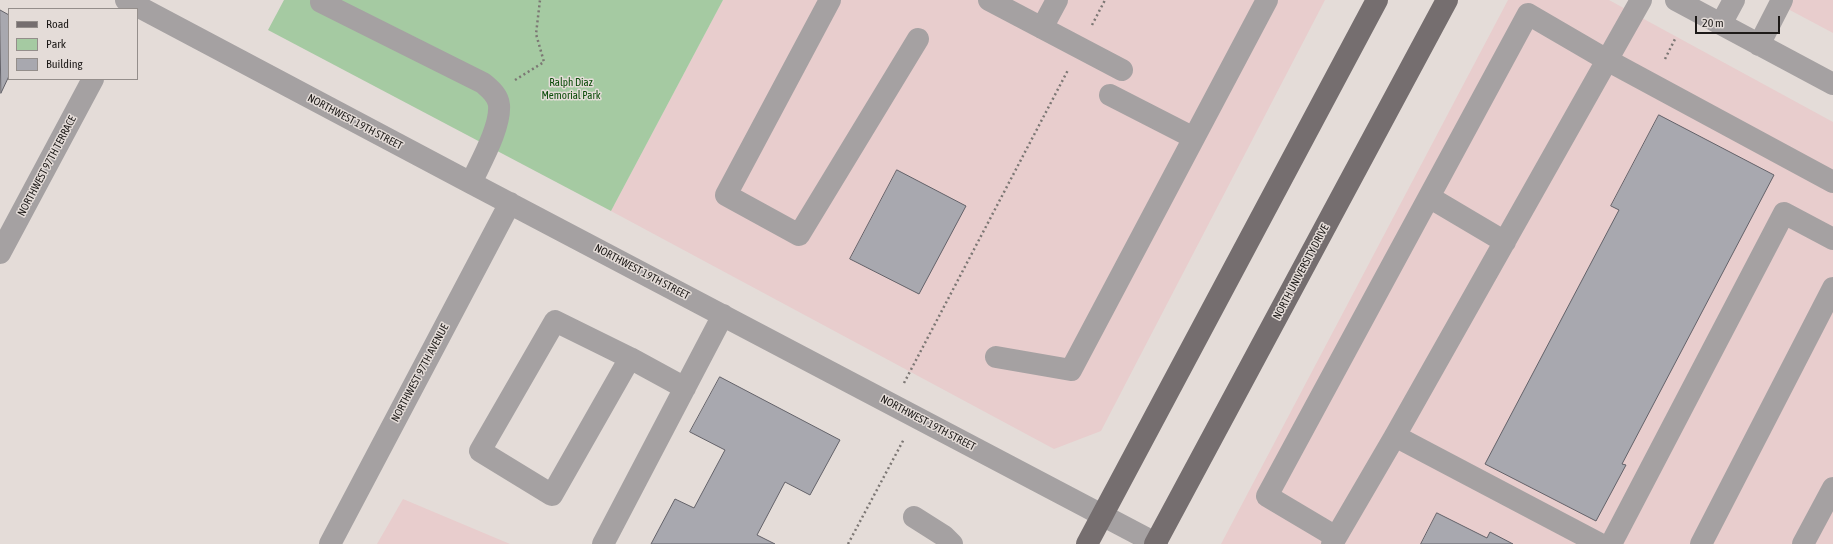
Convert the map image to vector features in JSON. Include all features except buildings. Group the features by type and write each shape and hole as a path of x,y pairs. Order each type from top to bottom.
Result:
{"main road":[{"path":"1087,544 1377,0"},
{"name":"NORTH UNIVERSITY DRIVE","path":"1156,544 1446,0"}],"street":[{"path":"830,0 726,195 799,235 918,39"},
{"path":"991,0 1122,70"},
{"path":"1042,28 1057,0"},
{"path":"996,357 1071,370 1267,0"},
{"path":"1641,0 1607,60 1505,242 1395,436 1334,540 1267,496 1528,14 1607,60 1833,182"},
{"path":"1676,0 1833,84"},
{"path":"1721,24 1734,0"},
{"path":"1759,45 1782,0"},
{"path":"321,2 483,83 494,93 499,105 495,130 471,183"},
{"name":"NORTHWEST 19TH STREET","path":"138,8 1156,544"},
{"name":"NORTHWEST 97TH TERRACE","path":"0,254 92,80"},
{"path":"1110,94 1194,138"},
{"path":"1429,197 1505,242"},
{"name":"NORTHWEST 97TH AVENUE","path":"330,544 510,203"},
{"path":"1611,544 1784,213 1833,239"},
{"path":"1700,544 1833,288"},
{"path":"603,544 723,315"},
{"path":"630,358 552,495 480,451 555,321 630,358 685,388"},
{"path":"1395,436 1600,544"},
{"path":"1803,544 1833,488"},
{"path":"914,517 944,536 952,544"}],"path":[{"path":"494,93 544,62 536,34 540,0"},
{"path":"892,404 1105,0"},
{"path":"1665,59 1676,36"},
{"path":"848,544 904,438"}],"shaded area":[{"path":"723,0 1325,0 1101,431 1054,449 611,211"},
{"path":"1508,0 1609,0 1833,122 1833,544 1221,544"},
{"path":"1771,0 1833,0 1833,33"},
{"path":"403,499 510,544 377,544"}],"green space":[{"name":"Ralph Diaz Memorial Park","path":"284,0 723,0 611,211 268,30"}]}
